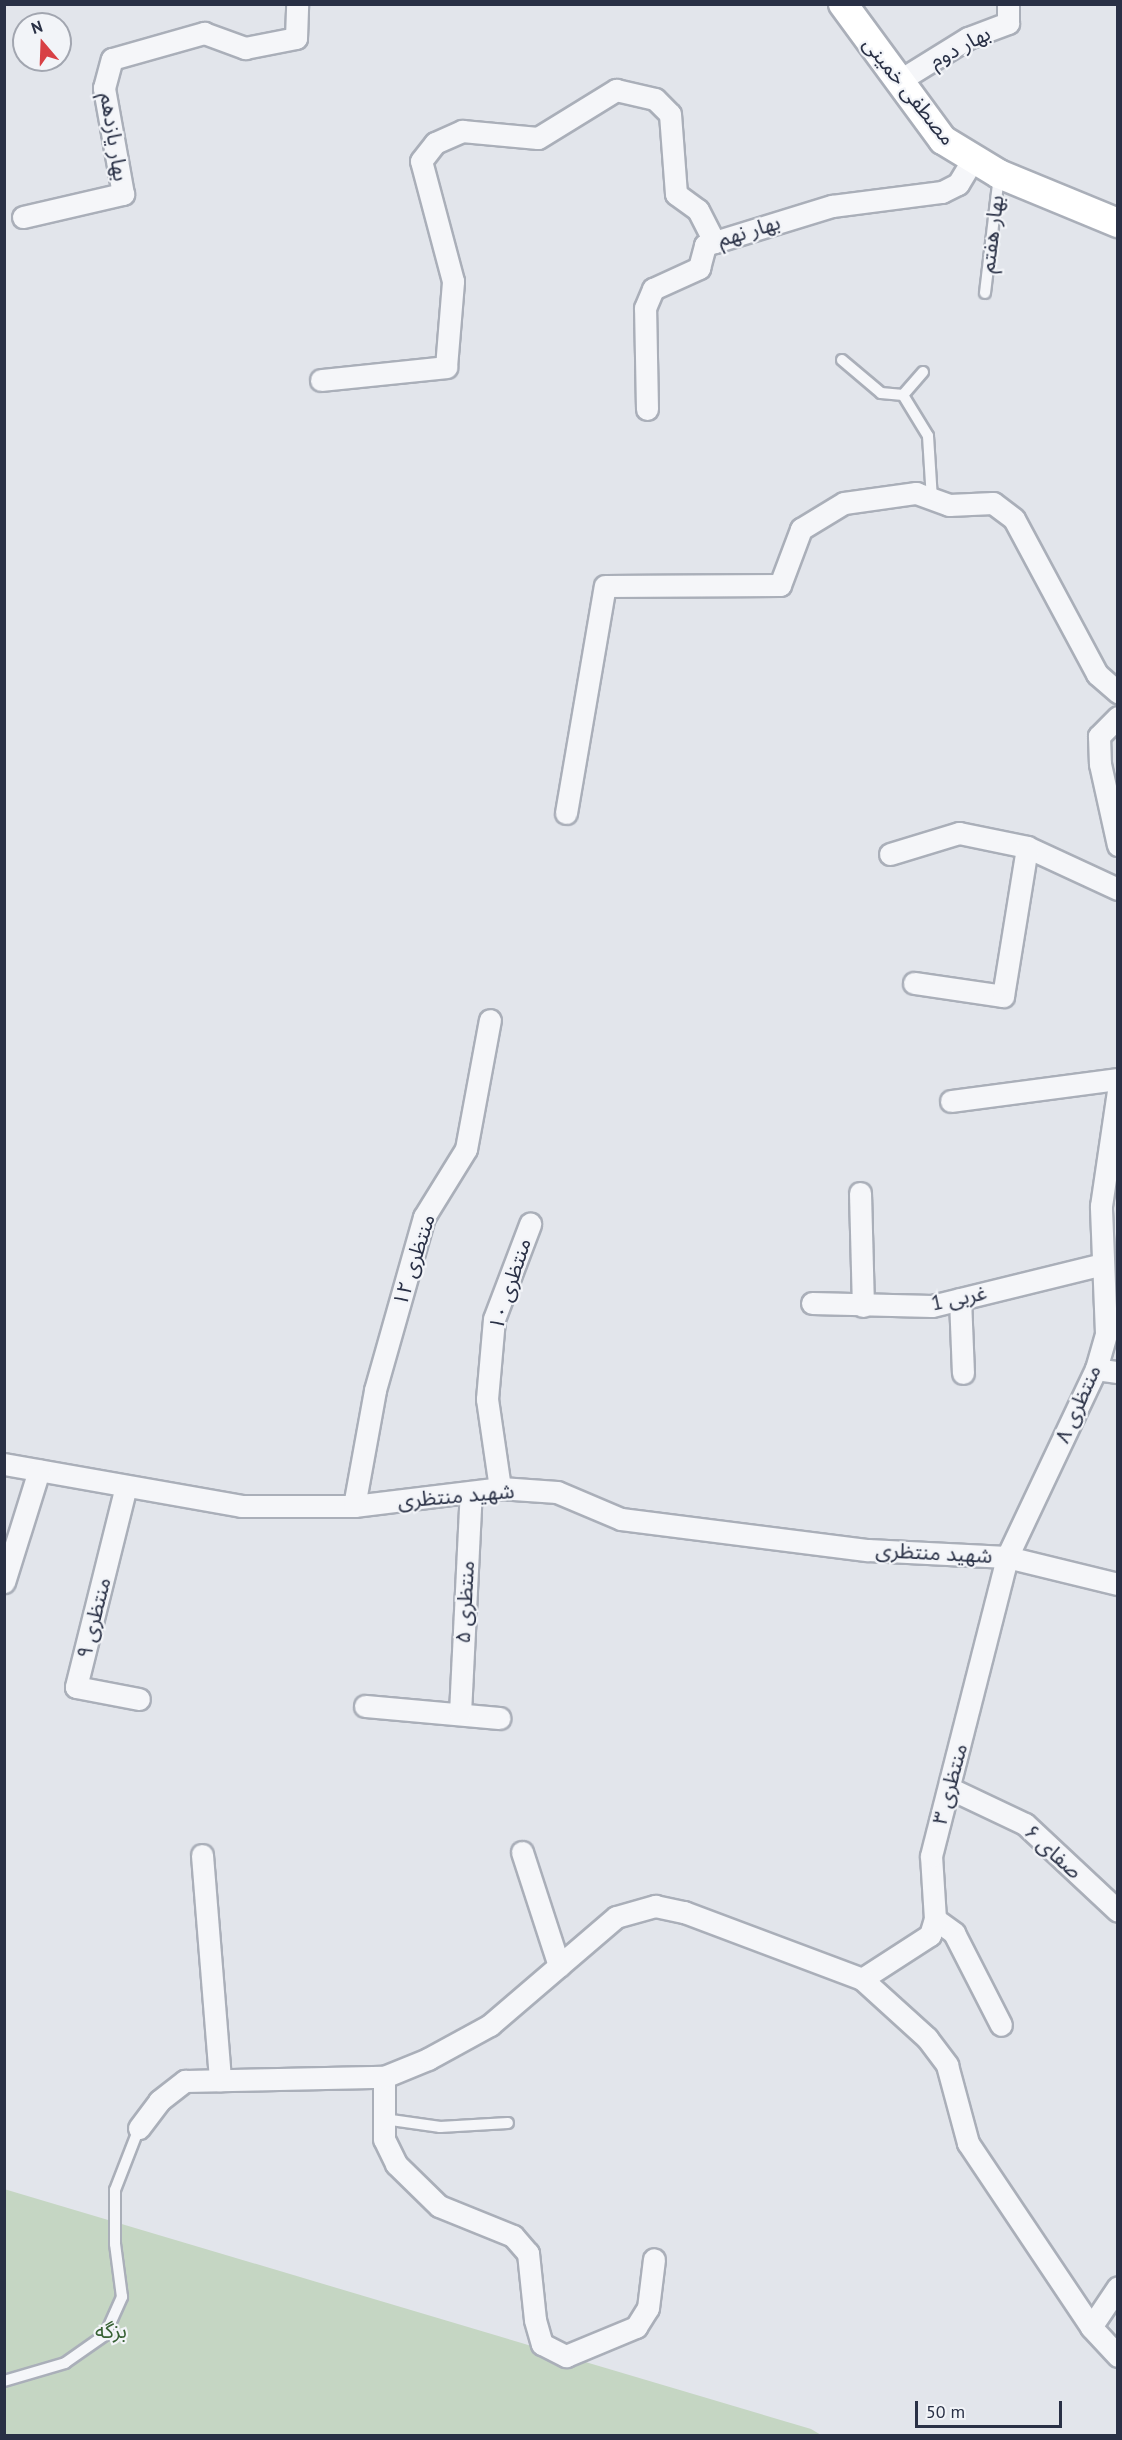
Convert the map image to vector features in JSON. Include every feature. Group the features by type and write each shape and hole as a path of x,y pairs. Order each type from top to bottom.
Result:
{"street":[{"name":"بهار یازدهم","path":"23,217 123,194 104,88 112,59 204,33 244,48 296,38 297,4"},
{"name":"مصطفی خمینی","path":"843,4 897,82 943,140 972,161 999,174 1118,223"},
{"name":"بهار دوم","path":"897,82 968,38 1008,23 1008,4"},
{"path":"321,380 446,367 453,281 421,161 435,142 462,131 538,138 616,90 655,99 670,114 676,194 698,210 714,242"},
{"name":"بهار نهم","path":"647,409 645,308 653,290 699,268 705,245 832,206 942,192 958,184 972,161"},
{"path":"566,813 605,586 780,585 801,530 844,503 916,493 950,505 993,503 1014,519 1097,674 1118,692"},
{"path":"1118,717 1099,736 1100,764 1118,845"},
{"path":"890,854 959,833 1027,848 1118,890"},
{"path":"914,983 1003,996 1027,848"},
{"name":"منتظری ۱۲","path":"354,1506 375,1390 424,1217 466,1149 490,1020"},
{"path":"951,1101 1118,1079"},
{"name":"منتظری ۸","path":"1007,1557 1095,1369 1106,1333 1103,1264 1118,1091"},
{"path":"860,1193 863,1306"},
{"name":"منتظری ۱۰","path":"500,1488 487,1399 494,1319 530,1224"},
{"name":"غربی 1","path":"812,1304 932,1306 1103,1264"},
{"path":"960,1299 963,1373"},
{"path":"1095,1369 1118,1372"},
{"name":"شهید منتظری","path":"4,1464 241,1506 354,1506 500,1488 557,1492 621,1519 868,1550 1007,1557 1118,1584"},
{"path":"4,1582 39,1470"},
{"name":"منتظری ۹","path":"126,1486 76,1688 139,1699"},
{"name":"منتظری ۵","path":"460,1713 471,1492"},
{"name":"منتظری ۳","path":"935,1918 931,1856 1007,1557"},
{"path":"365,1706 460,1713 500,1719"},
{"name":"صفای ۶","path":"949,1788 1025,1824 1118,1911"},
{"path":"522,1852 560,1966"},
{"path":"202,1855 220,2080"},
{"path":"139,2128 159,2101 185,2081 384,2077 428,2059 490,2025 616,1917 655,1906 684,1912 862,1979 927,2038 947,2064 968,2144 1091,2327 1118,2356"},
{"path":"862,1979 930,1935 935,1918 954,1932 1001,2025"},
{"path":"384,2077 384,2139 396,2164 439,2206 513,2236 528,2253 535,2320 542,2344 566,2356 636,2327 648,2308 654,2259"},
{"path":"1091,2327 1118,2286"}],"lane":[{"name":"بهار هفتم","path":"985,293 999,174"},
{"path":"842,360 881,393 903,396"},
{"path":"903,396 923,372"},
{"path":"903,396 928,436 932,499"},
{"path":"384,2120 440,2127 508,2123"},
{"path":"4,2381 65,2363 105,2334 122,2297 115,2244 115,2190 139,2128"}],"green space":[{"name":"بزگه","path":"4,2189 811,2429 821,2435 5,2435"}]}
